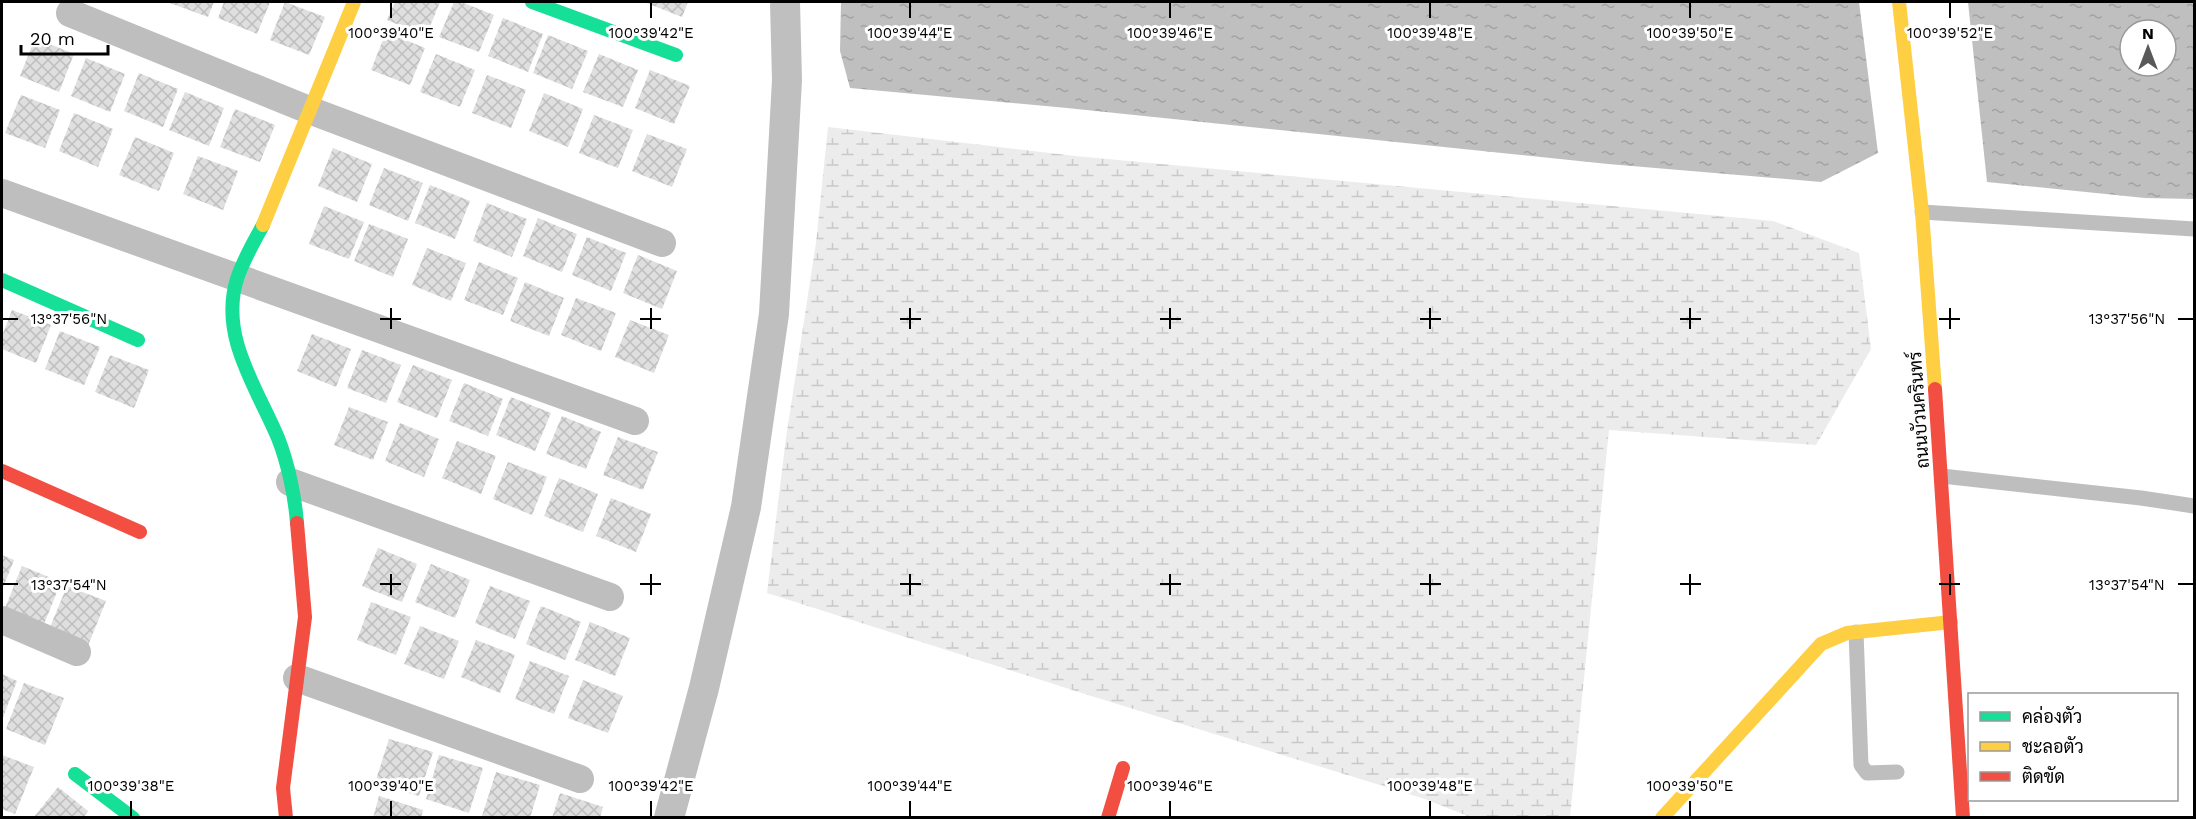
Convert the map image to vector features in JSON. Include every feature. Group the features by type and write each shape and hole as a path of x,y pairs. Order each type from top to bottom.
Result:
{"street":[{"path":"286,818 283,788 305,617 296,506 279,441 236,344 232,316 237,279 354,2"},
{"path":"532,2 676,55"},
{"name":"ถนนบัวนครินทร์","path":"1899,2 1922,212 1964,818"},
{"path":"70,13 309,110 662,243"},
{"path":"2,193 635,421"},
{"path":"2,280 138,340"},
{"path":"2,471 140,532"},
{"path":"290,482 610,597"},
{"path":"2,620 77,652"},
{"path":"1662,818 1821,644 1847,633 1951,622"},
{"path":"297,678 580,779"},
{"path":"1108,818 1123,768"},
{"path":"75,774 133,818"}],"lane":[{"path":"1922,212 2194,229"},
{"path":"1942,476 2194,506"},
{"path":"1856,632 1861,765 1867,772 1897,772"}],"green space":[{"path":"828,127 1075,156 1773,221 1859,253 1871,349 1816,445 1609,430 1570,817 1470,817 1425,799 767,593 786,438 816,243"}],"water":[{"path":"841,2 1859,2 1878,153 1821,182 1608,164 850,88 840,51"},
{"path":"1968,2 2194,2 2194,199 2145,198 1987,182"}],"building":[{"path":"167,2 214,2 208,17"},
{"path":"224,2 270,2 257,34 218,18"},
{"path":"285,2 325,17 309,55 270,40"},
{"path":"395,2 440,2 426,36 387,20"},
{"path":"454,2 461,2 494,15 479,52 439,37"},
{"path":"644,2 688,2 682,17"},
{"path":"503,18 543,34 528,72 488,56"},
{"path":"386,32 425,48 410,85 371,70"},
{"path":"548,35 588,51 572,89 533,73"},
{"path":"35,38 74,54 59,92 20,76"},
{"path":"436,54 475,70 460,107 420,92"},
{"path":"599,54 638,70 623,107 583,92"},
{"path":"86,58 125,74 110,112 71,96"},
{"path":"650,70 690,86 674,124 635,108"},
{"path":"139,73 178,89 163,127 124,111"},
{"path":"487,75 526,90 511,128 472,113"},
{"path":"185,92 224,108 209,146 169,130"},
{"path":"544,93 583,109 568,147 529,131"},
{"path":"21,95 60,110 45,148 5,133"},
{"path":"235,109 275,125 260,162 220,147"},
{"path":"74,113 113,129 98,167 59,151"},
{"path":"594,115 633,130 618,168 579,153"},
{"path":"647,134 687,149 672,187 632,171"},
{"path":"135,137 174,153 159,191 119,175"},
{"path":"333,148 372,164 357,202 318,186"},
{"path":"198,156 238,171 223,210 183,194"},
{"path":"384,168 423,183 408,221 369,205"},
{"path":"430,185 470,201 455,239 415,223"},
{"path":"487,203 527,219 512,257 473,241"},
{"path":"324,206 364,222 349,259 309,244"},
{"path":"538,218 577,234 562,272 523,256"},
{"path":"369,224 408,239 393,277 354,261"},
{"path":"587,237 626,253 611,291 572,275"},
{"path":"427,248 466,263 451,301 412,285"},
{"path":"638,255 677,271 662,309 623,293"},
{"path":"479,262 518,278 503,315 464,300"},
{"path":"525,282 564,298 549,336 510,321"},
{"path":"576,298 616,313 601,351 561,335"},
{"path":"12,310 51,325 36,363 2,349 2,336"},
{"path":"630,320 669,335 654,373 615,357"},
{"path":"60,331 100,347 84,385 45,369"},
{"path":"312,334 351,349 336,387 297,371"},
{"path":"362,350 401,365 386,403 347,388"},
{"path":"110,355 149,370 134,408 95,392"},
{"path":"413,365 452,380 437,418 397,402"},
{"path":"464,383 503,399 488,436 449,421"},
{"path":"511,397 551,413 535,451 496,435"},
{"path":"349,407 388,422 373,460 334,445"},
{"path":"562,416 601,432 586,469 546,454"},
{"path":"400,423 439,439 424,477 385,461"},
{"path":"618,437 658,452 643,490 603,475"},
{"path":"457,441 496,456 481,494 442,478"},
{"path":"508,462 547,477 532,515 493,499"},
{"path":"559,478 598,494 583,532 544,516"},
{"path":"611,498 651,514 636,552 596,536"},
{"path":"378,548 417,564 402,602 362,586"},
{"path":"2,555 14,560 2,590"},
{"path":"431,564 470,580 455,618 415,602"},
{"path":"22,566 61,582 42,629 3,613"},
{"path":"67,586 106,601 87,648 48,632"},
{"path":"490,586 530,601 515,639 475,623"},
{"path":"371,602 411,617 396,655 357,640"},
{"path":"541,606 581,622 565,660 526,644"},
{"path":"590,622 630,638 615,676 575,660"},
{"path":"420,626 459,641 444,679 404,664"},
{"path":"476,640 515,655 500,693 461,677"},
{"path":"530,661 569,676 554,714 515,699"},
{"path":"2,674 17,681 2,720"},
{"path":"583,680 623,696 608,733 568,718"},
{"path":"24,683 64,698 45,745 6,729"},
{"path":"389,739 433,752 419,796 375,783"},
{"path":"2,755 34,767 15,814 2,809"},
{"path":"439,755 483,768 469,813 426,799"},
{"path":"496,772 540,785 530,818 482,816"},
{"path":"58,787 88,811 83,818 33,818"},
{"path":"560,793 603,807 600,818 552,818"},
{"path":"379,796 423,810 421,818 373,818"}],"waterway":[{"path":"669,818 704,688 746,507 774,314 787,80 785,2"}],"traffic: fast":[{"path":"532,2 676,55"},
{"path":"263,225 245,258 237,279 233,300 233,321 243,361 282,448 295,502 297,523"},
{"path":"2,280 138,340"},
{"path":"75,774 133,818"}],"traffic: slow":[{"path":"263,225 354,2"},
{"path":"1899,2 1922,212 1935,389"},
{"path":"1662,818 1821,644 1847,633 1951,622"}],"traffic: jam":[{"path":"1935,389 1963,818"},
{"path":"2,471 140,532"},
{"path":"286,818 283,788 305,617 297,523"},
{"path":"1108,818 1123,768"}]}
